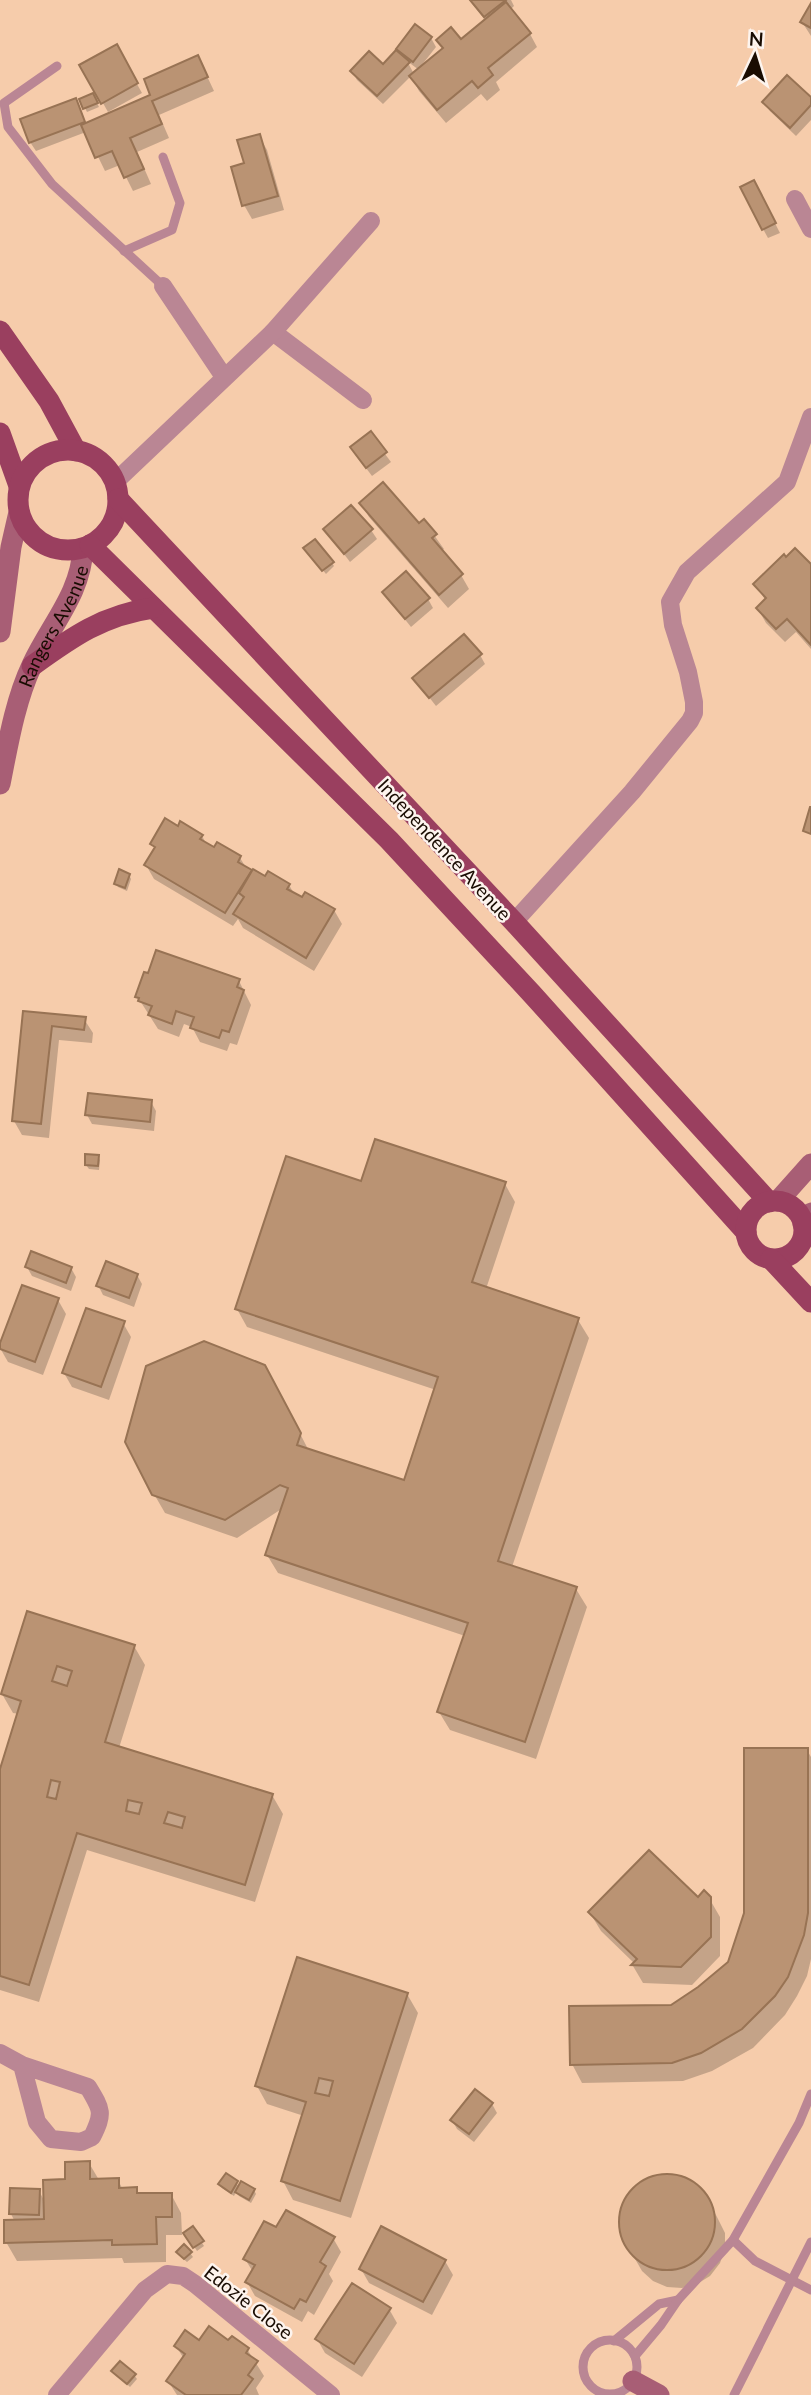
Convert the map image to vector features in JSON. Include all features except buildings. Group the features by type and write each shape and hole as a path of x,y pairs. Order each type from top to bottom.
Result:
{"main road":[{"path":"0,331 50,401 76,451"},
{"path":"0,433 19,486 19,512 11,547 0,632"},
{"path":"19,486 27,470 41,458 58,451 85,453 100,461 117,491 117,513 102,537 87,546 66,550 50,547 36,539 25,527 19,512"},
{"name":"Independence Avenue","path":"117,491 773,1201"},
{"name":"Independence Avenue","path":"87,546 389,840 746,1232"},
{"name":"Rangers Avenue","path":"0,784 18,706 32,666 75,587 87,546"},
{"path":"32,666 88,628 129,611 153,608"},
{"path":"811,1164 773,1201 761,1204 749,1216 746,1232 748,1242 754,1250 771,1259 811,1302"},
{"path":"771,1259 792,1253 800,1244 807,1228 794,1208 773,1201"},
{"path":"623,2390 659,2395"}],"street":[{"path":"796,199 811,229"},
{"path":"117,491 224,377 273,332 371,221"},
{"path":"163,286 224,377"},
{"path":"273,332 363,400"},
{"path":"514,922 632,792 690,721 694,713 694,702 688,672 673,625 670,603 687,572 787,482 811,417"},
{"path":"0,2053 22,2065 88,2087 99,2106 100,2121 92,2137 82,2142 51,2139 37,2122 22,2065"},
{"name":"Edozie Close","path":"57,2395 145,2290 167,2274 183,2276 195,2284 331,2395"}],"lane":[{"path":"57,66 4,103 8,127 52,184 163,286"},
{"path":"124,251 172,230 180,203 163,157"},
{"path":"635,2356 662,2325 678,2300 733,2240 799,2123 811,2094"},
{"path":"733,2240 755,2261 811,2290"},
{"path":"734,2395 811,2242"},
{"path":"614,2341 659,2304 678,2300"},
{"path":"585,2395 587,2382 582,2365 585,2356 597,2343 622,2343 635,2356 637,2365 623,2390 601,2393 587,2382"}]}
